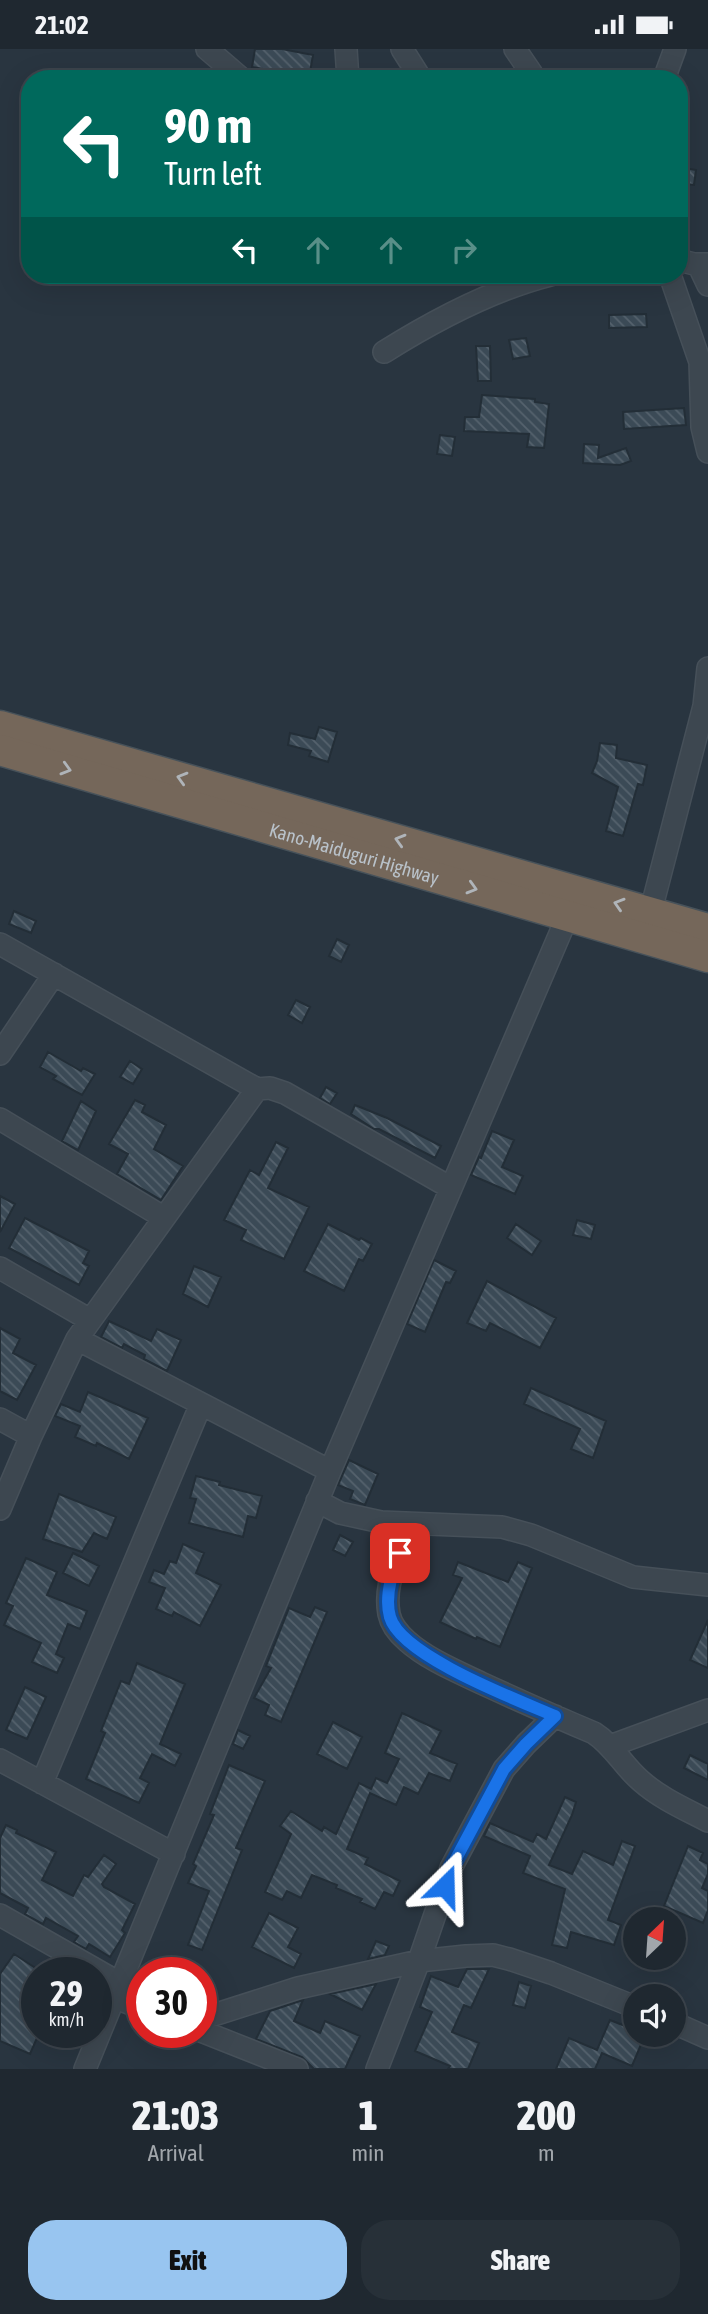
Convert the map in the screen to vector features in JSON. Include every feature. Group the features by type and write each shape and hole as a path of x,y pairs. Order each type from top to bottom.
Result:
{"highway":[{"name":"Kano-Maiduguri Highway","path":"0,726 571,903 708,957"},
{"name":"Kano-Maiduguri Highway","path":"0,750 571,903 650,914 708,929"}],"street":[{"path":"207,49 232,70"},
{"path":"346,49 347,70"},
{"path":"402,49 415,70"},
{"path":"515,49 528,70"},
{"path":"533,70 536,49"},
{"path":"667,70 675,49"},
{"path":"695,263 708,285"},
{"path":"384,352 426,326 521,284"},
{"path":"673,284 700,362 702,427 708,452"},
{"path":"650,914 704,706 708,669"},
{"path":"85,2069 317,1501 571,903"},
{"path":"0,944 257,1089 285,1093 451,1188"},
{"path":"0,1054 54,975"},
{"path":"0,1509 30,1436 77,1339 257,1089"},
{"path":"0,1119 163,1217"},
{"path":"0,1268 90,1320"},
{"path":"77,1339 330,1471"},
{"path":"41,1783 201,1404"},
{"path":"0,1419 30,1436"},
{"path":"317,1501 340,1513 359,1518 418,1525 502,1527 531,1535 633,1577 708,1585"},
{"path":"418,1525 400,1553 391,1575 388,1598 389,1616 407,1641 453,1669 594,1733 610,1746 640,1780 662,1797 708,1821"},
{"path":"610,1746 708,1710"},
{"path":"377,2069 419,1961 451,1868 504,1769 555,1716"},
{"path":"0,1760 174,1854"},
{"path":"0,1915 126,1997"},
{"path":"217,2014 298,1988 419,1961 466,1956 501,1957 551,1973 623,2002"},
{"path":"686,2028 708,2038"},
{"path":"217,2037 298,2069"}],"building":[{"path":"255,49 282,49 313,55 310,70 268,70 252,67"},
{"path":"688,169 696,170 694,185 688,184"},
{"path":"646,314 647,327 609,328 609,315"},
{"path":"526,338 530,356 513,359 509,340"},
{"path":"476,346 490,346 491,381 478,381"},
{"path":"482,395 535,399 535,402 549,404 544,448 527,447 529,434 464,431 465,417 479,417"},
{"path":"684,408 686,425 624,429 623,412"},
{"path":"440,435 455,437 452,456 437,454"},
{"path":"584,444 599,445 598,458 626,448 631,461 620,465 583,463"},
{"path":"319,727 337,732 328,762 309,756 311,751 288,745 290,733 315,739"},
{"path":"600,743 617,745 616,758 647,765 643,785 638,784 623,836 606,831 618,787 592,773"},
{"path":"14,911 36,921 31,933 9,924"},
{"path":"337,939 349,945 341,962 329,956"},
{"path":"296,1000 310,1007 302,1023 288,1015"},
{"path":"48,1052 81,1071 83,1068 95,1074 82,1095 53,1079 56,1076 40,1067"},
{"path":"130,1061 142,1069 133,1084 120,1077"},
{"path":"326,1087 337,1093 330,1104 320,1098"},
{"path":"135,1100 145,1105 142,1112 166,1125 154,1149 183,1166 161,1200 117,1174 128,1154 109,1144"},
{"path":"81,1101 96,1111 78,1150 62,1141"},
{"path":"355,1105 441,1146 435,1158 379,1129 374,1129 351,1114"},
{"path":"492,1131 514,1140 502,1167 523,1176 515,1194 471,1175"},
{"path":"276,1142 288,1148 268,1188 309,1207 284,1259 241,1240 246,1230 224,1220 250,1170 259,1175"},
{"path":"0,1196 15,1204 0,1232"},
{"path":"25,1218 89,1251 83,1263 89,1266 79,1285 9,1248"},
{"path":"577,1220 595,1225 591,1239 573,1235"},
{"path":"328,1224 372,1244 363,1261 359,1259 344,1291 304,1271"},
{"path":"516,1224 541,1241 532,1255 507,1238"},
{"path":"434,1260 456,1271 450,1283 446,1282 425,1332 407,1324"},
{"path":"194,1266 221,1277 208,1307 183,1294"},
{"path":"487,1281 556,1318 540,1348 490,1323 486,1331 467,1323"},
{"path":"109,1321 151,1341 157,1329 181,1340 167,1371 124,1344 122,1348 101,1337"},
{"path":"0,1328 20,1339 13,1353 36,1365 17,1400 0,1391"},
{"path":"531,1388 606,1421 593,1458 571,1449 580,1429 524,1404"},
{"path":"88,1392 148,1418 129,1459 97,1443 96,1446 75,1437 80,1426 55,1416 61,1404 80,1412"},
{"path":"349,1460 378,1474 365,1505 350,1499 353,1491 338,1485"},
{"path":"196,1476 262,1496 256,1518 248,1516 243,1537 189,1523 196,1499 190,1498"},
{"path":"59,1494 116,1517 107,1539 94,1533 82,1552 43,1539"},
{"path":"340,1535 353,1542 345,1556 333,1550"},
{"path":"183,1544 204,1553 196,1573 221,1585 200,1626 174,1612 172,1616 156,1609 165,1588 149,1582 154,1570 164,1574 170,1561 176,1563"},
{"path":"73,1553 99,1566 89,1586 63,1573"},
{"path":"26,1558 57,1572 47,1595 87,1611 80,1629 68,1624 56,1654 64,1658 57,1673 32,1662 41,1643 4,1625 13,1606 6,1603"},
{"path":"458,1562 508,1582 518,1562 532,1568 500,1647 440,1622 462,1578 453,1575"},
{"path":"315,1607 327,1612 281,1722 265,1715 269,1705 254,1698 271,1668 266,1666 289,1608 310,1617"},
{"path":"708,1620 708,1668 690,1660"},
{"path":"137,1663 185,1684 160,1744 181,1754 175,1766 152,1754 140,1778 149,1783 139,1803 86,1779 105,1733 101,1731 121,1681 129,1684"},
{"path":"25,1687 46,1697 27,1739 6,1730"},
{"path":"402,1713 441,1731 430,1753 457,1764 450,1781 429,1773 418,1794 404,1787 396,1805 370,1793 347,1849 368,1858 365,1864 400,1881 393,1896 384,1892 375,1909 360,1902 362,1899 336,1888 337,1885 312,1875 301,1898 287,1891 282,1900 265,1892 291,1834 280,1826 291,1811 322,1831 324,1827 336,1834 359,1783 371,1789 376,1778 387,1783 399,1759 385,1753"},
{"path":"333,1722 362,1737 347,1769 317,1754"},
{"path":"238,1730 250,1736 243,1749 233,1744"},
{"path":"690,1755 708,1764 708,1780 684,1768"},
{"path":"229,1765 265,1781 236,1848 242,1850 202,1950 188,1945 209,1891 188,1883 196,1866 193,1864 214,1815 210,1814"},
{"path":"565,1797 576,1802 549,1865 572,1874 583,1851 613,1865 622,1841 635,1846 608,1920 621,1925 614,1945 571,1932 567,1948 552,1945 565,1889 523,1873 530,1856 484,1836 490,1823 533,1842 537,1834 546,1839"},
{"path":"6,1825 17,1830 16,1833 56,1852 42,1880 73,1896 84,1875 88,1877 104,1855 116,1864 102,1884 135,1904 122,1930 125,1933 110,1957 89,1944 86,1949 74,1942 78,1936 46,1918 43,1924 25,1914 28,1908 0,1893 0,1838"},
{"path":"688,1846 703,1853 700,1860 708,1864 708,1874 702,1888 708,1891 708,1910 703,1923 686,1916 686,1907 664,1906"},
{"path":"269,1913 298,1928 288,1947 301,1954 294,1968 252,1947"},
{"path":"376,1941 389,1946 385,1955 368,1959"},
{"path":"14,1954 21,1959 21,2048 33,2048 30,2054 0,2041 0,1974"},
{"path":"467,1969 489,1969 471,2008 464,2005 452,2032 479,2043 468,2069 448,2069 450,2066 415,2051 432,2012 420,2007 431,1976 458,1987"},
{"path":"519,1982 531,1986 525,2008 513,2005"},
{"path":"376,1984 362,2010 330,1994"},
{"path":"303,2000 294,2021 320,2033 325,2021 360,2036 345,2069 314,2069 302,2057 256,2039 270,2011"},
{"path":"610,2020 623,2025 623,2047 640,2047 632,2066 602,2053 595,2069 556,2069 569,2038 597,2050"}],"route":[{"path":"400,1553 391,1575 389,1616 407,1641 453,1669 555,1716 504,1769 469,1832 445,1886"}]}
